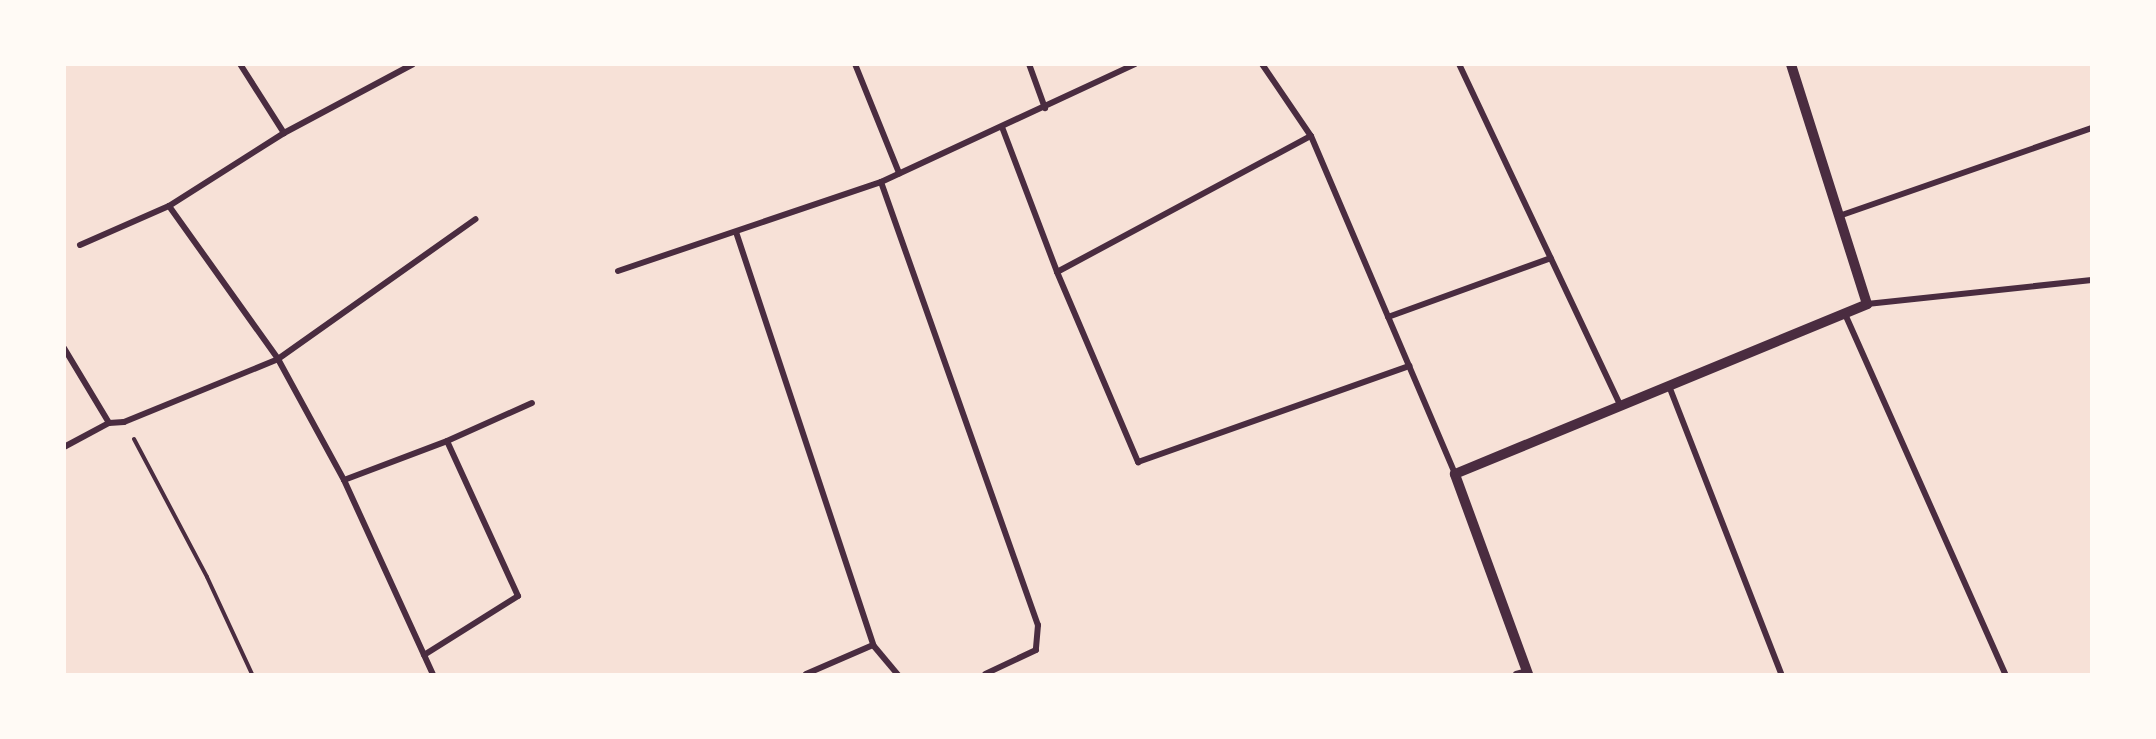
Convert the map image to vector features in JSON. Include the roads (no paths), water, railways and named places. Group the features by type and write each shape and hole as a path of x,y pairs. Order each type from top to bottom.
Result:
{"street":[{"path":"240,64 284,133"},
{"path":"80,245 169,206 284,133 413,64"},
{"path":"855,64 899,174"},
{"path":"1029,64 1045,108"},
{"path":"618,271 881,182 1045,108 1135,64"},
{"path":"1263,64 1311,136 1455,474 1524,673"},
{"path":"1459,64 1621,406"},
{"path":"1791,64 1867,304"},
{"path":"1002,127 1057,272 1138,462 1409,366"},
{"path":"1839,216 2091,128"},
{"path":"1057,272 1311,136"},
{"path":"881,182 1038,625 1036,650 985,675"},
{"path":"169,206 278,359 344,480 433,675"},
{"path":"64,447 109,423 124,422 278,359 476,219"},
{"path":"736,232 873,645 897,675"},
{"path":"1388,317 1551,258"},
{"path":"1455,474 1867,304 2091,280"},
{"path":"1845,314 2005,675"},
{"path":"64,348 109,423"},
{"path":"1669,386 1781,675"},
{"path":"344,480 447,441 532,403"},
{"path":"424,655 518,596 447,441"},
{"path":"806,675 873,645"}]}
